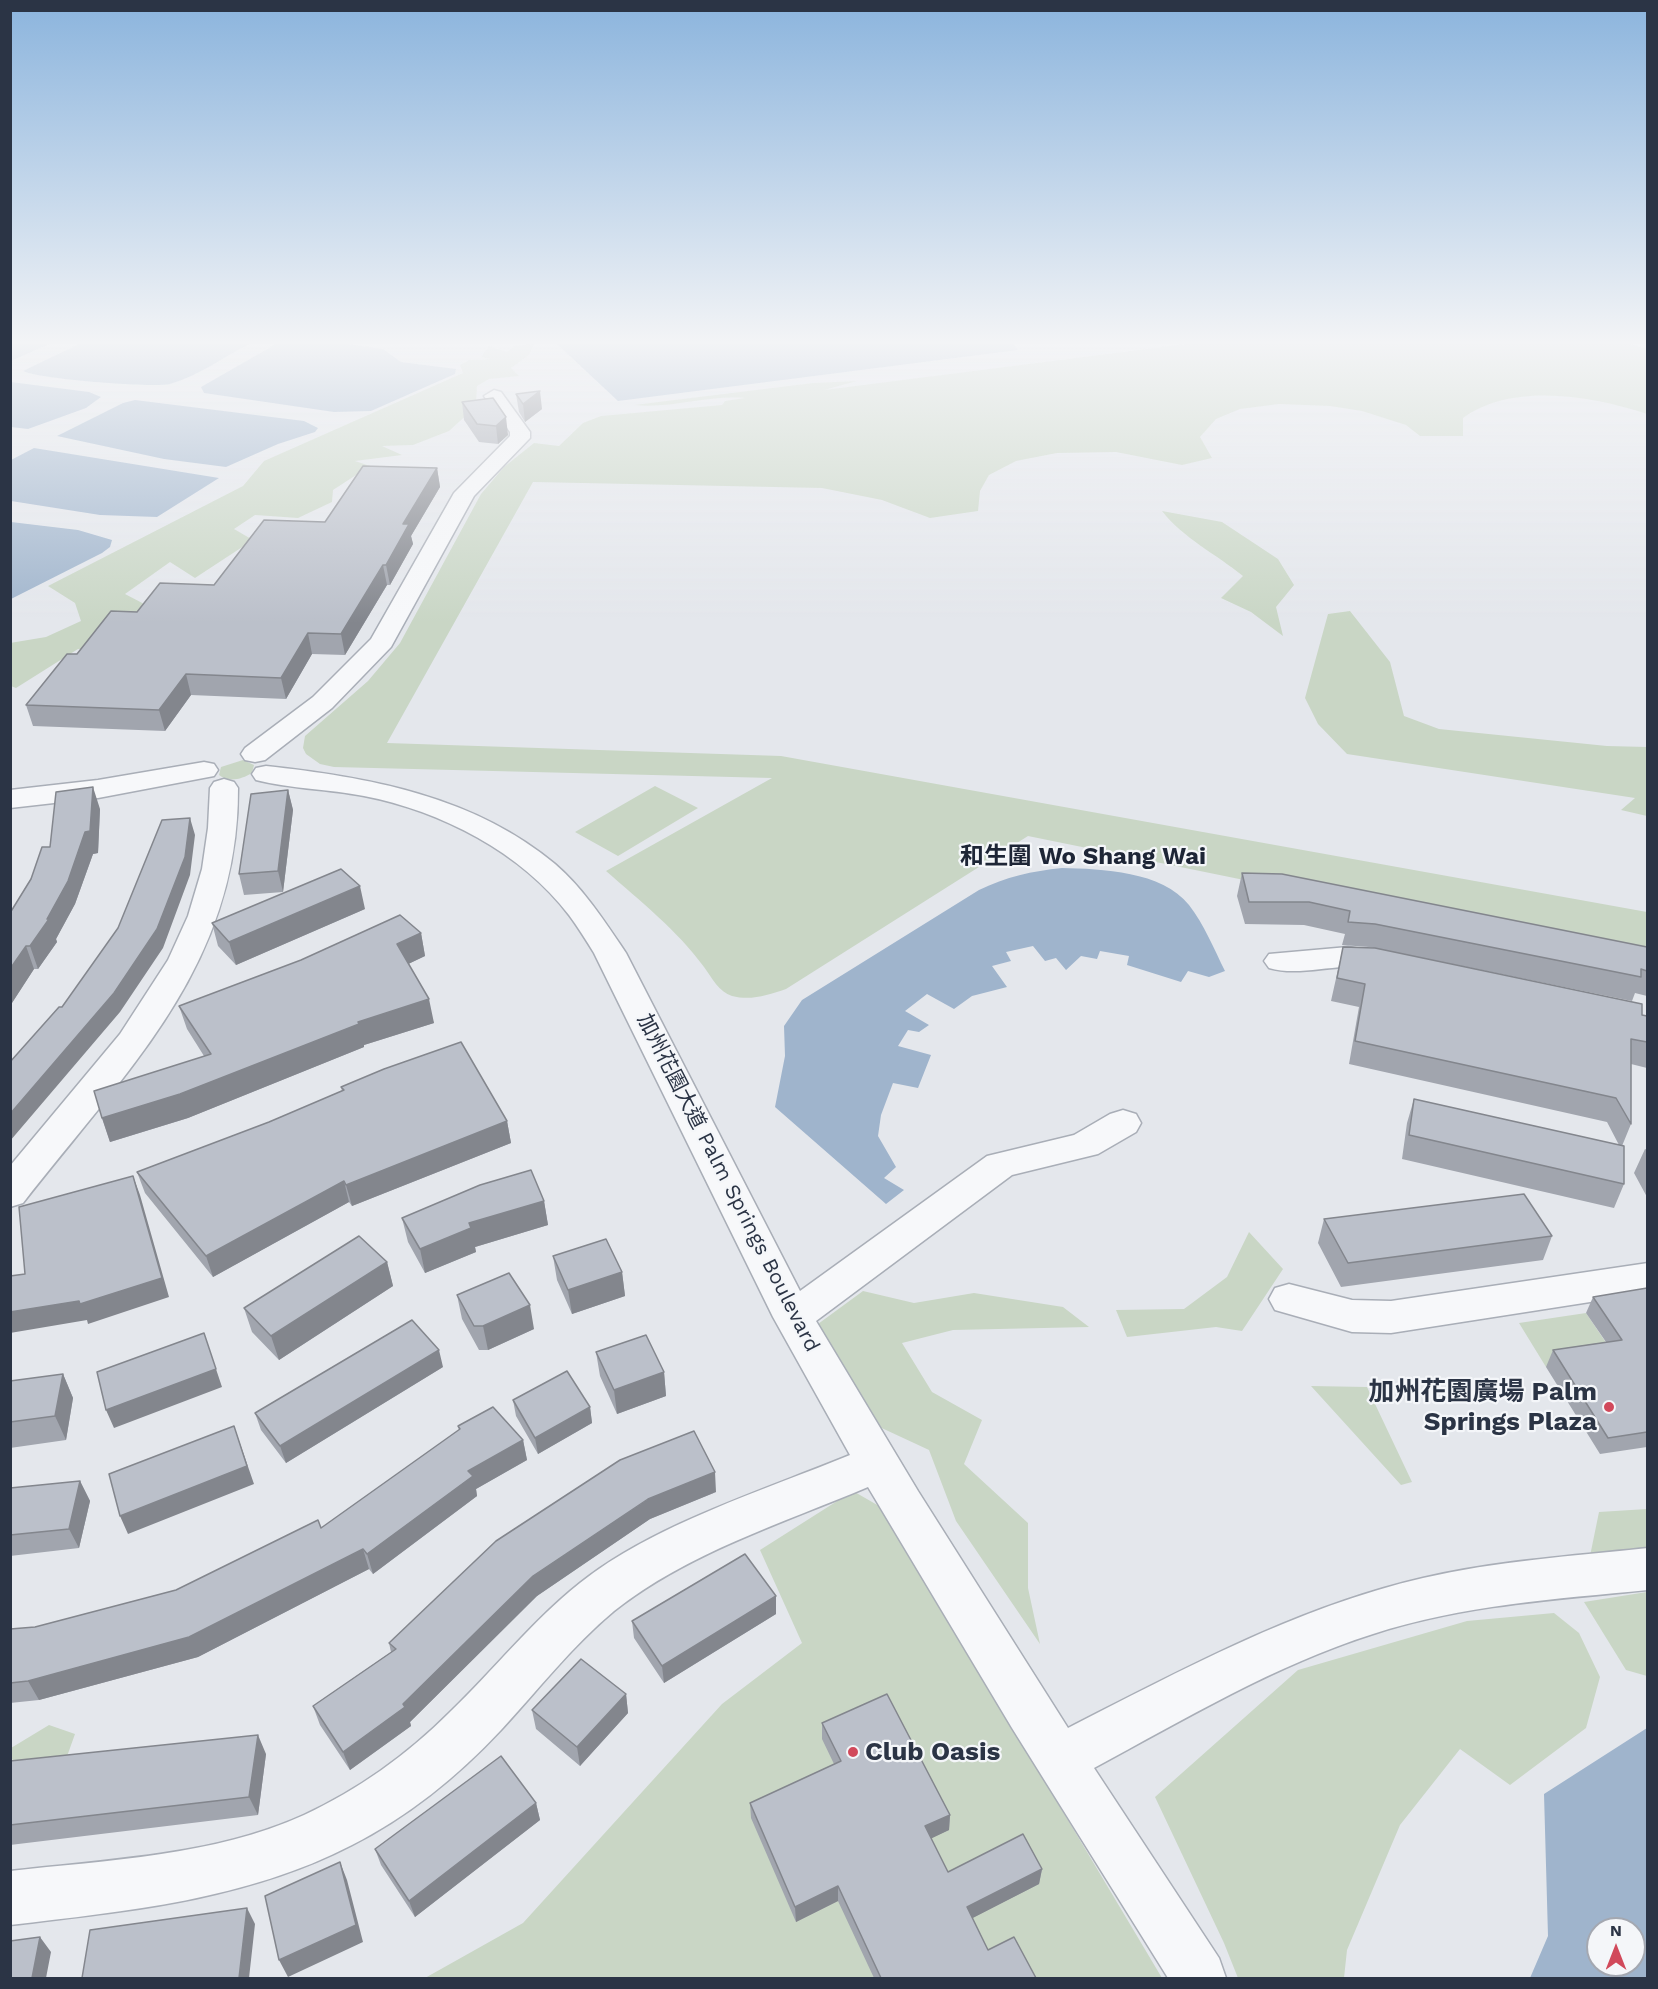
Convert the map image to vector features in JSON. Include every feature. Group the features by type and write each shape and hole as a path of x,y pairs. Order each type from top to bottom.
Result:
{"street":[{"path":"10,1192 122,1054 175,975 197,930 217,871 234,766 324,703 367,660 382,642 465,493 520,437"},
{"name":"加州花園大道 Palm Springs Boulevard","path":"10,799 98,789 234,766 352,785 425,804 456,816 512,846 560,883 585,912 610,952 794,1317 878,1462 1060,1759 1199,1978"},
{"path":"1280,961 1348,957 1414,967"},
{"path":"794,1317 1000,1165 1084,1145 1123,1123"},
{"path":"1289,1299 1352,1316 1391,1317 1647,1278"},
{"path":"10,1898 219,1869 269,1854 318,1835 391,1792 447,1748 560,1630 628,1575 693,1540 878,1462"},
{"path":"1060,1759 1261,1656 1312,1633 1366,1614 1477,1588 1647,1569"}],"green space":[{"path":"319,437 434,437 413,445 382,446 402,455 355,461 370,466 333,490 332,502 298,518 255,515 234,529 253,540 195,578 170,562 125,594 148,606 93,649 78,649 16,688 11,686 10,643 46,637 81,621 75,603 48,586 243,486 264,461"},
{"path":"569,437 1200,437 1212,458 1182,465 1116,452 1057,453 1016,461 989,475 980,491 978,511 930,518 882,500 822,488 533,482 387,743 781,756 1647,912 1647,962 1028,836 786,989 759,997 746,998 727,994 658,916 606,871 772,778 334,767 320,764 306,754 303,748 305,736 368,681 400,643 481,494 504,467 534,443 559,446"},
{"path":"1162,511 1222,522 1278,559 1294,585 1276,607 1283,636 1251,612 1221,598 1243,576 1190,538"},
{"path":"1350,611 1390,662 1404,716 1439,729 1607,746 1647,747 1647,816 1621,810 1635,798 1347,754 1318,724 1305,698 1328,614"},
{"path":"243,760 254,765 252,773 236,779 227,779 219,775 221,767"},
{"path":"655,786 698,808 618,856 575,832"},
{"path":"1249,1232 1283,1269 1242,1331 1216,1327 1127,1337 1116,1310 1184,1309 1227,1277"},
{"path":"863,1291 914,1303 974,1293 1063,1307 1089,1327 953,1330 902,1343 932,1392 982,1420 964,1464 1028,1523 1028,1588 1040,1644 956,1521 929,1450 858,1417 803,1335"},
{"path":"1586,1313 1615,1356 1546,1367 1519,1323"},
{"path":"1311,1386 1367,1387 1412,1482 1401,1485"},
{"name":"Club Oasis","path":"853,1491 905,1521 1015,1731 1162,1978 425,1978 523,1923 722,1704 802,1643 760,1550"},
{"path":"1647,1509 1647,1551 1590,1556 1599,1512"},
{"path":"1648,1592 1647,1676 1626,1670 1584,1602"},
{"path":"1554,1613 1579,1633 1600,1677 1586,1728 1510,1785 1460,1749 1400,1825 1347,1950 1344,1978 1238,1978 1224,1943 1155,1797 1298,1670 1467,1621"},
{"path":"49,1725 75,1734 65,1762 28,1766 11,1759 11,1748"}],"water":[{"path":"61,437 300,437 226,467 164,459"},
{"path":"34,448 219,478 157,517 100,515 11,501 11,460"},
{"path":"11,522 78,530 112,540 110,547 102,553 11,599"},
{"path":"1062,868 1113,871 1163,885 1189,905 1225,971 1209,977 1188,971 1181,982 1127,965 1129,956 1100,951 1097,959 1081,956 1066,970 1056,958 1045,961 1033,946 1006,952 1011,961 992,966 1007,987 972,996 954,1009 927,994 905,1011 929,1025 919,1032 908,1030 898,1046 931,1055 918,1088 893,1083 881,1115 878,1136 896,1167 884,1178 904,1190 886,1204 775,1107 785,1056 784,1026 802,1000 979,890 1019,875"},
{"path":"1647,1728 1647,1978 1530,1978 1548,1936 1544,1794"}],"building":[{"path":"363,466 437,468 403,524 409,524 386,565 383,565 341,634 308,633 281,678 186,674 159,710 26,705 67,654 77,654 111,611 137,612 160,583 214,585 264,520 325,522"},
{"path":"93,787 90,831 85,832 68,881 47,919 49,919 10,969 10,913 31,879 42,847 50,847 56,792"},
{"path":"288,790 278,871 239,874 251,794"},
{"path":"190,818 185,857 157,929 114,993 10,1114 10,1062 59,1007 62,1007 118,928 162,820"},
{"path":"341,869 360,886 229,942 212,923"},
{"path":"1242,873 1282,874 1647,947 1647,971 1641,969 1641,977 1375,924 1348,922 1350,911 1309,902 1249,902"},
{"path":"400,915 421,933 397,944 429,999 358,1022 359,1024 180,1094 102,1118 94,1091 211,1054 179,1006 301,960"},
{"path":"1343,947 1375,948 1642,1004 1642,1015 1647,1016 1647,1042 1631,1039 1631,1124 1616,1098 1355,1041 1365,984 1337,978"},
{"path":"461,1042 507,1121 346,1185 344,1181 206,1256 137,1172 269,1122 344,1090 341,1087 384,1069"},
{"path":"1414,1099 1624,1146 1624,1184 1409,1135"},
{"path":"531,1170 544,1201 469,1223 471,1228 420,1249 402,1218 480,1185"},
{"path":"133,1176 162,1278 80,1304 79,1301 10,1312 10,1276 25,1274 19,1207"},
{"path":"1524,1194 1552,1236 1348,1263 1324,1219"},
{"path":"359,1236 387,1262 271,1336 244,1308"},
{"path":"606,1239 622,1272 568,1290 553,1256"},
{"path":"509,1273 530,1305 483,1326 474,1326 457,1295"},
{"name":"加州花園廣場 Palm Springs Plaza","path":"1647,1288 1647,1432 1608,1438 1553,1350 1622,1340 1593,1297"},
{"path":"412,1320 439,1350 280,1446 255,1413"},
{"path":"204,1333 216,1369 106,1410 97,1372"},
{"path":"646,1335 664,1372 614,1390 596,1352"},
{"path":"567,1371 590,1407 535,1438 513,1400"},
{"path":"63,1374 55,1416 10,1422 10,1381"},
{"path":"493,1407 523,1440 468,1471 473,1476 367,1554 363,1549 189,1637 28,1681 10,1683 10,1629 35,1627 176,1590 318,1520 321,1528 460,1429 458,1426"},
{"path":"234,1426 247,1466 120,1516 109,1474"},
{"path":"694,1431 715,1472 648,1499 533,1576 403,1704 405,1707 343,1752 313,1706 396,1649 389,1643 496,1541 620,1460"},
{"path":"80,1481 69,1529 10,1535 10,1488"},
{"path":"745,1554 776,1596 662,1666 632,1621"},
{"path":"581,1659 626,1694 577,1747 532,1710"},
{"path":"887,1694 950,1815 925,1826 948,1872 1023,1834 1042,1869 967,1907 988,1950 1014,1937 1036,1978 881,1978 838,1886 795,1907 750,1803 841,1761 822,1723"},
{"path":"258,1735 249,1797 10,1825 10,1761"},
{"path":"501,1756 536,1803 409,1901 375,1849"},
{"path":"340,1862 356,1925 279,1960 265,1896"},
{"path":"247,1908 239,1978 82,1978 90,1930"},
{"path":"40,1937 32,1978 10,1978 10,1941"}],"place":[{"name":"加州花園廣場 Palm Springs Plaza","path":"1609,1407"},
{"name":"Club Oasis","path":"853,1752"}],"district":[{"name":"和生圍 Wo Shang Wai","path":"1083,857"}]}
